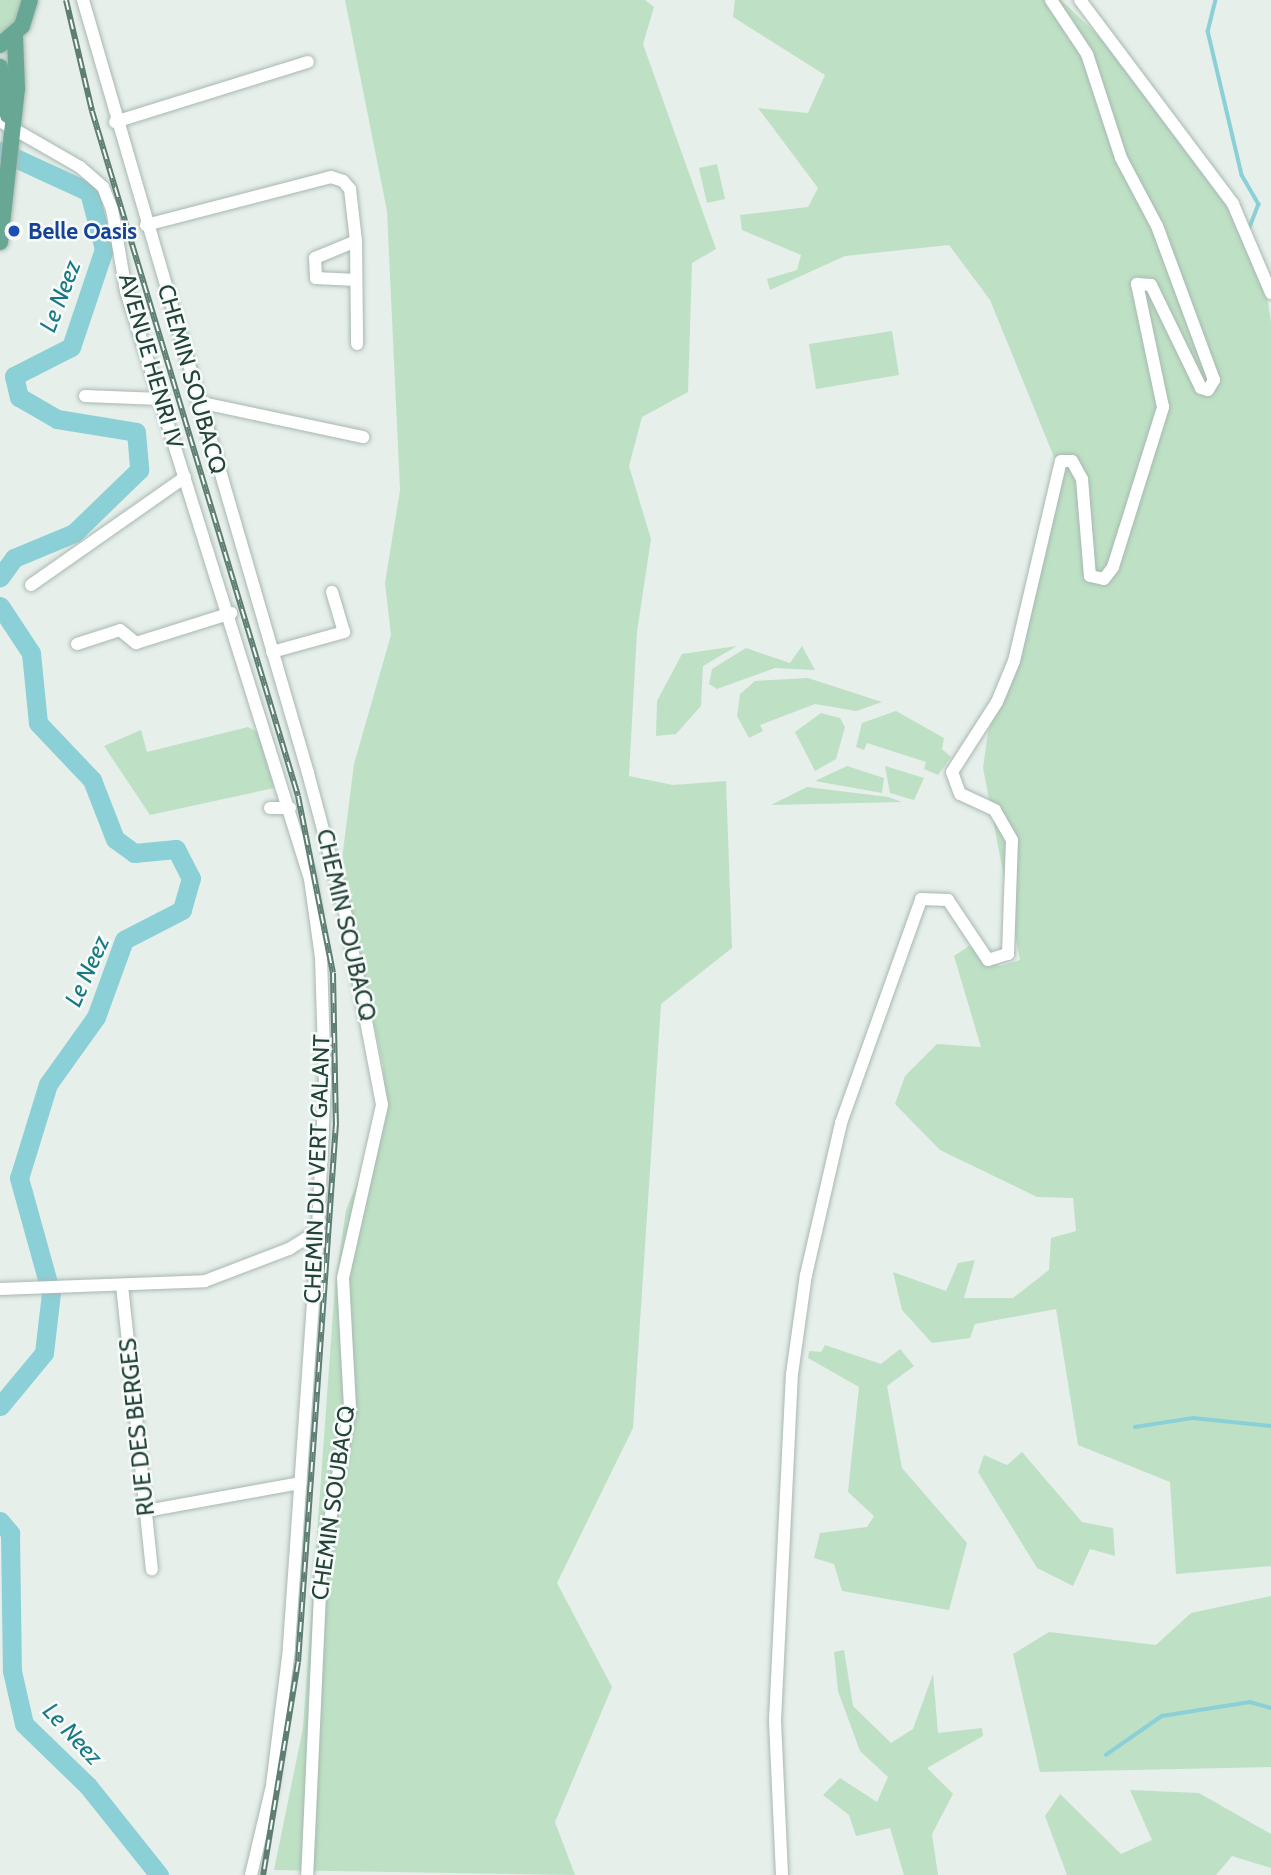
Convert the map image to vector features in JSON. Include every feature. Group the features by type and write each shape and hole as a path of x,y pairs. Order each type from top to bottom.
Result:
{"main road":[{"path":"0,242 6,187 7,41 30,0"},
{"path":"0,67 7,131"}],"street":[{"name":"CHEMIN SOUBACQ","path":"83,0 115,122 272,652 346,916 382,1105 343,1278 349,1408 321,1571 307,1875"},
{"path":"782,1875 775,1720 790,1401 806,1275 841,1123 922,899 948,900 988,960 1009,954 1012,840 995,810 960,794 952,772 997,702 1014,661 1061,461 1072,461 1082,478 1090,576 1104,579 1113,567 1163,407 1137,284 1151,285 1201,388 1208,390 1214,380 1157,226 1122,158 1087,54 1051,0"},
{"path":"1080,0 1233,204 1271,293"},
{"path":"115,122 308,62"},
{"name":"AVENUE HENRI IV","path":"7,131 80,167 103,187 160,399 185,477"},
{"path":"146,225 331,177 350,189 356,241 356,344"},
{"path":"356,241 315,258 316,278 356,280"},
{"path":"85,396 160,399"},
{"path":"198,401 363,437"},
{"path":"31,585 185,477"},
{"name":"CHEMIN DU VERT GALANT","path":"185,477 231,613 290,808 310,879 321,957 325,1081 318,1231 300,1483 272,1786 251,1875"},
{"path":"272,652 344,632 332,592"},
{"path":"77,644 120,630 136,643 231,613"},
{"path":"270,808 290,808"},
{"path":"0,1289 205,1281 289,1249 318,1231"},
{"name":"RUE DES BERGES","path":"122,1284 152,1569"},
{"path":"146,1511 300,1483"}],"green space":[{"path":"0,0 23,0 14,25 0,36"},
{"path":"345,0 645,0 654,7 643,44 716,249 692,263 688,392 642,417 629,466 651,539 637,632 629,776 673,785 726,781 732,948 661,1004 633,1428 557,1583 612,1687 555,1822 575,1875 274,1870 303,1728 335,1285 346,1210 386,1114 383,1066 341,867 354,764 391,635 385,583 400,490 387,211"},
{"path":"735,0 1061,0 1126,62 1232,207 1264,276 1271,322 1271,1566 1176,1574 1170,1482 1078,1445 1056,1309 975,1324 970,1338 932,1343 902,1310 893,1272 946,1291 958,1263 975,1260 964,1298 1013,1298 1049,1270 1051,1238 1076,1231 1073,1198 1037,1197 940,1150 895,1104 905,1076 937,1044 981,1047 954,956 969,946 1000,966 1020,960 983,768 988,732 1024,644 1056,462 990,300 949,245 845,256 770,290 767,279 797,270 801,255 742,230 740,215 808,207 818,188 758,108 808,113 825,75 733,17"},
{"path":"717,164 725,199 707,203 699,168"},
{"path":"892,331 899,375 816,389 809,344"},
{"path":"737,646 703,666 701,706 676,734 656,736 657,701 682,654"},
{"path":"802,646 815,670 775,668 717,689 709,684 712,669 746,648 790,663"},
{"path":"808,678 882,702 856,711 815,704 760,725 763,731 749,738 737,716 740,694 755,681"},
{"path":"896,711 944,738 942,749 951,757 938,775 924,769 926,762 867,743 864,750 856,747 862,723"},
{"path":"821,713 840,718 845,727 836,759 815,771 795,732"},
{"path":"248,727 259,733 274,788 150,815 104,746 141,730 147,752"},
{"path":"847,766 884,778 882,793 815,781"},
{"path":"885,766 924,778 914,800 890,793"},
{"path":"807,787 888,797 902,802 771,805"},
{"path":"825,1345 881,1364 900,1349 914,1366 887,1386 902,1468 967,1543 949,1610 842,1591 834,1564 814,1558 820,1533 867,1527 874,1516 848,1492 859,1387 808,1358 809,1351 821,1352"},
{"path":"1022,1452 1082,1522 1113,1528 1115,1556 1090,1549 1073,1586 1037,1568 978,1472 984,1455 1007,1465"},
{"path":"1271,1596 1271,1767 1040,1772 1013,1654 1049,1632 1156,1645 1191,1613"},
{"path":"844,1650 853,1706 891,1743 913,1729 933,1674 938,1733 982,1728 983,1736 927,1768 953,1794 932,1834 938,1875 904,1875 890,1828 856,1836 849,1815 823,1795 840,1778 877,1802 888,1777 860,1751 838,1691 834,1652"},
{"path":"1130,1790 1199,1793 1271,1834 1271,1868 1232,1856 1216,1875 1067,1875 1045,1816 1060,1794 1121,1854 1152,1840"}],"waterway":[{"path":"1216,0 1208,31 1242,175 1259,204 1248,232"},
{"name":"Le Neez","path":"0,151 89,192 104,249 71,347 14,376 19,397 57,419 136,432 139,470 74,533 14,558 0,577"},
{"name":"Le Neez","path":"0,606 31,653 38,723 92,780 115,839 134,853 176,849 191,878 182,910 124,940 96,1017 48,1084 19,1178 51,1293 44,1353 0,1406"},
{"path":"1135,1427 1193,1418 1271,1426"},
{"name":"Le Neez","path":"0,1521 10,1533 12,1671 24,1724 88,1786 159,1875"},
{"path":"1106,1755 1162,1716 1250,1702 1271,1708"}],"railway":[{"path":"66,0 92,111 298,796 333,973 336,1123 298,1662 263,1875"}],"place":[{"name":"Belle Oasis","path":"14,231"}]}
